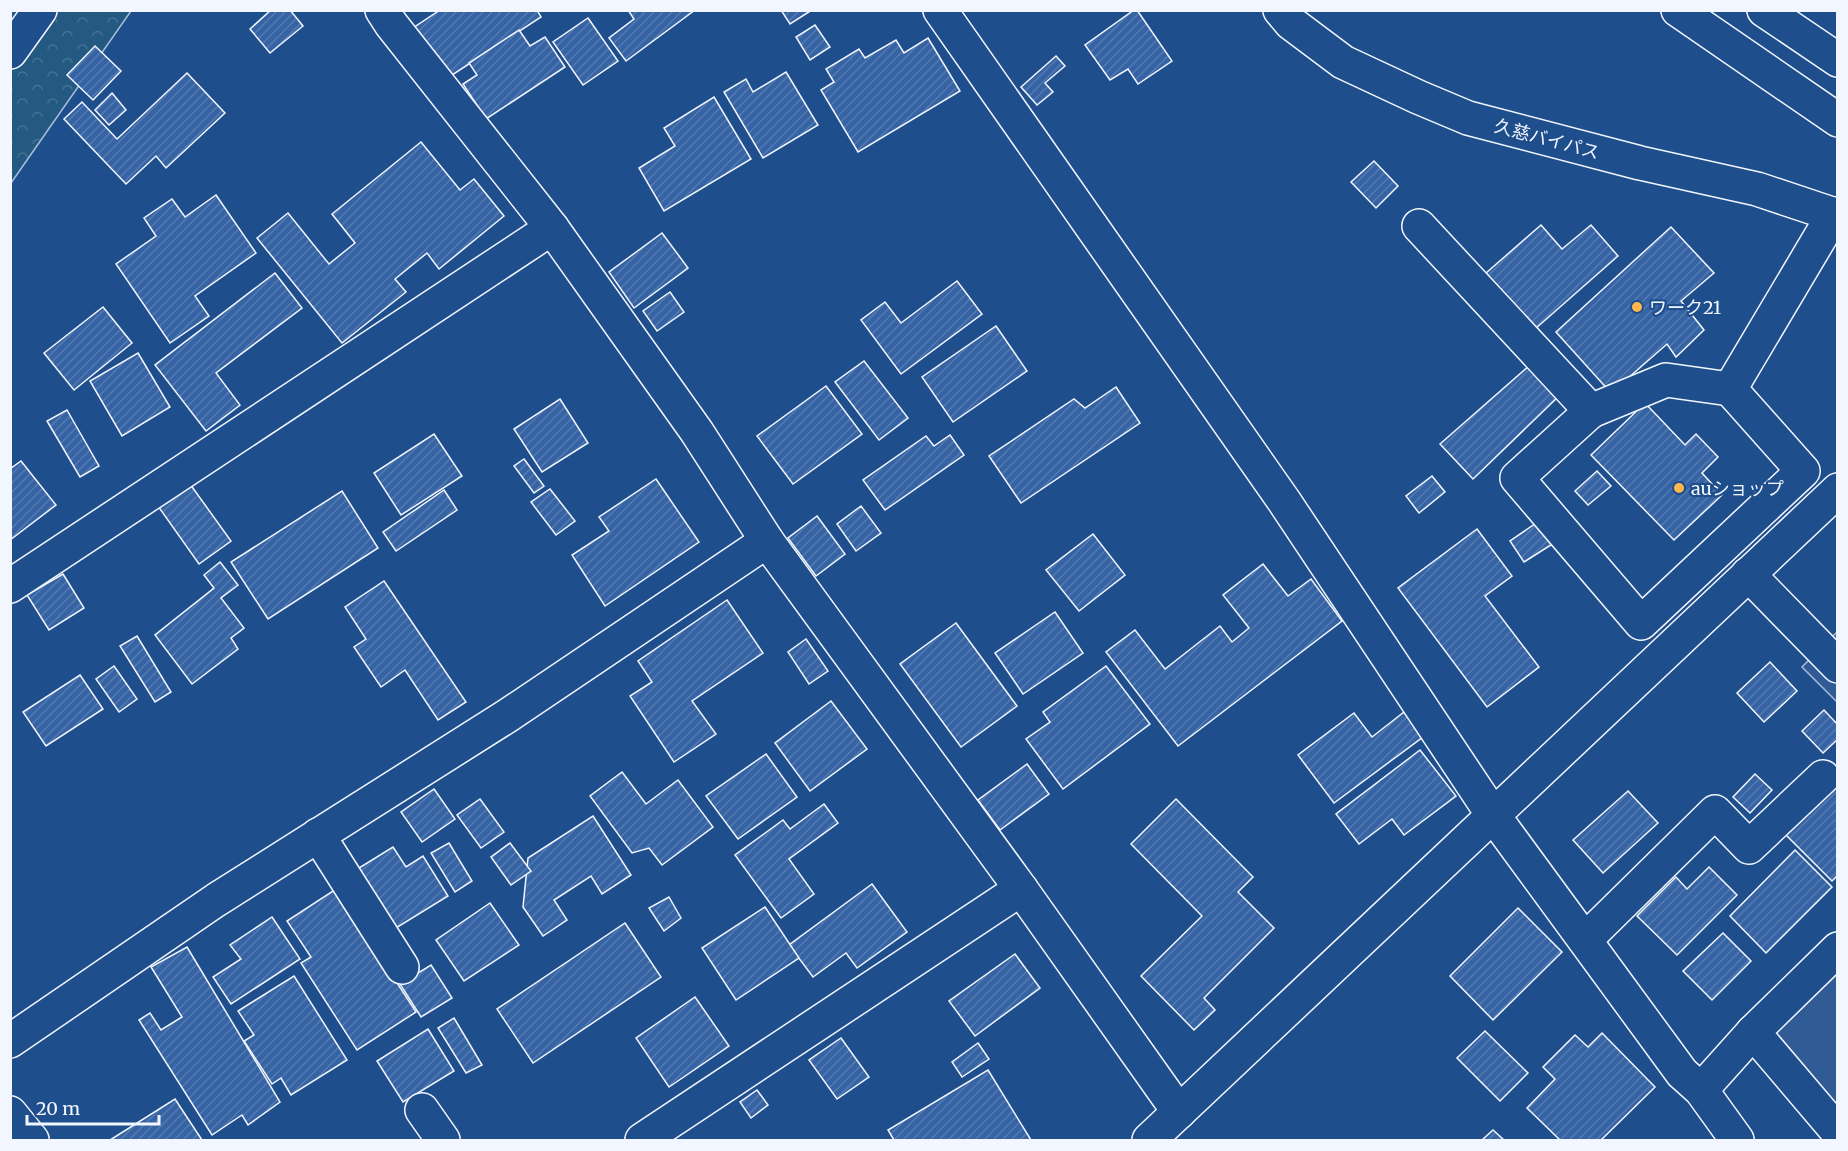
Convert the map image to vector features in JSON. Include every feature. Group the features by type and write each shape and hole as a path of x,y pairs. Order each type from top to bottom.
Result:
{"main road":[{"path":"10,52 40,10"},
{"path":"382,10 552,228 697,432 767,541 1021,889 1179,1112"},
{"path":"940,10 1284,501 1493,815 1682,1073 1701,1090 1737,1140"},
{"name":"久慈バイパス","path":"1281,10 1291,23 1343,62 1468,118 1640,163 1757,189 1836,215"},
{"path":"1678,10 1838,120"},
{"path":"1764,10 1838,60"},
{"path":"1730,389 1836,215"},
{"path":"1419,226 1591,411"},
{"path":"10,586 552,228"},
{"path":"1666,380 1730,389 1803,471 1641,623 1517,478 1591,411 1666,380"},
{"path":"1149,1140 1838,490"},
{"path":"10,1041 216,900 507,716 767,541"},
{"path":"1748,574 1838,666"},
{"path":"1585,940 1715,812 1749,847 1823,777"},
{"path":"318,835 402,967"},
{"path":"642,1140 1021,889"},
{"path":"1701,1090 1754,1032 1838,949"},
{"path":"1754,1032 1838,1132"},
{"path":"422,1110 443,1140"},
{"path":"10,1113 32,1140"}],"green space":[{"path":"11,11 131,11 11,183"}],"shaded area":[{"path":"1837,632 1837,702 1802,667"},
{"path":"1837,969 1837,1115 1768,1038"}],"building":[{"path":"271,10 290,10 303,26 270,53 250,29"},
{"path":"440,10 537,10 541,17 446,79 413,28"},
{"path":"628,10 695,10 626,61 609,38 634,19"},
{"path":"781,10 812,10 790,24"},
{"path":"1137,10 1172,61 1138,84 1128,69 1110,80 1085,45"},
{"path":"588,18 618,61 583,85 553,42"},
{"path":"815,25 830,47 810,60 796,37"},
{"path":"519,30 530,46 545,37 565,67 486,119 463,84 477,75 469,63"},
{"path":"928,38 960,91 858,152 821,90 834,82 826,69 859,49 865,58 896,40 904,53"},
{"path":"95,46 121,71 93,100 67,75"},
{"path":"1056,56 1065,66 1045,83 1053,92 1037,105 1021,87"},
{"path":"786,72 818,125 763,158 724,92 746,79 753,92"},
{"path":"187,73 225,113 166,168 156,156 126,184 64,119 82,102 117,139"},
{"path":"112,93 126,110 109,125 95,110"},
{"path":"714,97 751,159 664,211 639,168 675,146 664,128"},
{"path":"421,142 460,190 474,179 504,216 439,269 427,253 395,279 406,292 342,343 257,238 288,213 329,264 355,243 332,214"},
{"path":"1374,161 1398,186 1376,208 1351,182"},
{"path":"216,195 256,253 195,296 209,316 170,343 116,264 156,236 144,218 172,199 185,217"},
{"path":"1541,225 1562,249 1591,225 1618,256 1535,329 1486,273"},
{"path":"1671,227 1714,273 1681,301 1704,330 1676,357 1667,344 1611,393 1556,332"},
{"path":"662,233 688,268 634,308 609,272"},
{"path":"275,273 302,308 216,373 240,405 206,431 155,365"},
{"path":"957,281 982,314 901,374 861,320 885,302 901,323"},
{"path":"670,292 684,312 657,331 643,311"},
{"path":"103,307 132,343 74,390 44,353"},
{"path":"996,326 1027,371 953,422 922,377"},
{"path":"138,353 170,407 122,436 90,381"},
{"path":"864,361 908,418 879,440 835,382"},
{"path":"1530,365 1558,397 1473,479 1440,444"},
{"path":"826,386 862,434 793,484 757,436"},
{"path":"1116,387 1140,423 1021,503 989,456 1074,399 1085,408"},
{"path":"560,399 588,443 542,472 514,429"},
{"path":"1645,403 1685,445 1696,434 1718,457 1702,473 1722,495 1674,540 1591,455"},
{"path":"67,410 99,466 80,477 47,421"},
{"path":"434,434 462,476 401,515 374,473"},
{"path":"950,435 964,455 885,510 863,480 926,436 934,446"},
{"path":"524,459 544,486 534,493 514,466"},
{"path":"21,461 56,505 10,540 10,469"},
{"path":"1597,471 1611,486 1588,505 1575,491"},
{"path":"1432,476 1445,492 1419,513 1406,496"},
{"path":"656,479 699,542 605,606 572,555 609,531 599,517"},
{"path":"190,484 231,541 199,564 158,506"},
{"path":"550,489 575,521 556,535 531,502"},
{"path":"444,490 457,510 396,551 383,532"},
{"path":"342,491 378,548 268,619 231,562"},
{"path":"861,506 881,533 856,551 837,524"},
{"path":"817,516 845,554 816,576 788,538"},
{"path":"1539,521 1554,543 1524,562 1510,541"},
{"path":"1477,529 1512,576 1485,596 1539,667 1487,707 1398,588"},
{"path":"1093,534 1125,575 1079,611 1046,570"},
{"path":"220,562 238,585 221,598 244,628 231,638 238,649 192,684 155,635 214,588 204,575"},
{"path":"1263,564 1288,596 1311,579 1342,621 1178,746 1106,652 1135,630 1165,669 1220,626 1232,642 1249,628 1223,595"},
{"path":"63,574 84,608 49,630 27,595"},
{"path":"384,581 466,702 438,720 405,670 381,687 354,647 366,639 345,607"},
{"path":"727,600 763,653 692,701 716,734 674,762 630,696 652,682 638,661"},
{"path":"1055,612 1083,653 1023,694 995,653"},
{"path":"956,623 1017,706 961,747 900,664"},
{"path":"137,636 171,692 155,702 120,646"},
{"path":"806,639 828,671 809,684 788,652"},
{"path":"1770,662 1797,691 1764,722 1737,693"},
{"path":"114,666 137,699 119,712 96,679"},
{"path":"1106,666 1150,724 1063,789 1026,739 1050,722 1043,712"},
{"path":"80,675 103,709 46,746 23,712"},
{"path":"831,701 867,749 810,791 775,743"},
{"path":"1824,710 1838,725 1838,739 1823,753 1802,731"},
{"path":"1404,712 1423,737 1334,803 1298,755 1354,713 1372,737"},
{"path":"1420,750 1456,796 1404,835 1392,819 1359,844 1336,814"},
{"path":"766,754 797,797 738,839 706,796"},
{"path":"1027,764 1049,794 1000,830 978,800"},
{"path":"622,772 646,804 678,780 713,827 662,865 649,848 632,853 590,796"},
{"path":"1755,774 1772,790 1750,813 1733,797"},
{"path":"1838,785 1838,875 1832,881 1785,834"},
{"path":"434,789 455,819 422,842 401,812"},
{"path":"1628,791 1658,823 1603,873 1573,840"},
{"path":"480,799 504,832 481,848 457,815"},
{"path":"1176,799 1253,877 1238,892 1274,928 1204,998 1215,1010 1194,1030 1141,976 1202,916 1131,844"},
{"path":"824,804 838,823 789,859 814,894 781,918 735,855 783,820 790,829"},
{"path":"593,816 631,875 602,894 591,876 554,900 567,920 543,936 523,907 528,858"},
{"path":"449,843 472,881 455,892 431,853"},
{"path":"510,843 531,871 511,885 491,857"},
{"path":"393,847 406,867 423,856 448,896 383,936 346,876"},
{"path":"1795,850 1832,887 1766,953 1730,916"},
{"path":"1709,867 1737,895 1677,955 1637,916 1676,877 1687,889"},
{"path":"872,884 907,932 857,968 846,953 813,977 789,945"},
{"path":"336,889 416,1012 357,1050 301,963 311,957 287,921"},
{"path":"669,897 681,918 664,931 649,908"},
{"path":"490,903 519,945 464,981 436,940"},
{"path":"765,907 799,958 736,1000 702,948"},
{"path":"1518,908 1562,952 1493,1020 1450,976"},
{"path":"272,917 300,959 231,1004 213,977 241,959 230,945"},
{"path":"625,923 661,977 533,1063 497,1009"},
{"path":"1723,933 1751,961 1712,1000 1683,971"},
{"path":"187,947 280,1102 248,1125 242,1115 212,1135 139,1020 150,1013 161,1030 182,1017 151,967"},
{"path":"1015,954 1040,988 975,1036 949,1001"},
{"path":"431,965 452,998 421,1017 400,984"},
{"path":"294,976 347,1060 291,1095 281,1078 272,1084 244,1041 254,1035 238,1011"},
{"path":"695,997 729,1046 669,1087 636,1038"},
{"path":"454,1018 482,1065 466,1073 438,1028"},
{"path":"428,1029 454,1071 403,1102 377,1061"},
{"path":"1485,1031 1528,1073 1500,1101 1457,1058"},
{"path":"1602,1033 1655,1087 1601,1140 1560,1140 1527,1108 1555,1079 1543,1067 1575,1035 1588,1047"},
{"path":"841,1038 869,1077 837,1099 809,1060"},
{"path":"978,1043 989,1059 962,1077 952,1062"},
{"path":"988,1070 1031,1140 894,1140 888,1130"},
{"path":"757,1090 768,1105 751,1118 740,1102"},
{"path":"175,1099 202,1140 110,1140"},
{"path":"1493,1130 1504,1140 1482,1140"}],"place":[{"name":"ワーク21","path":"1637,307"},
{"name":"auショップ","path":"1679,488"}]}
